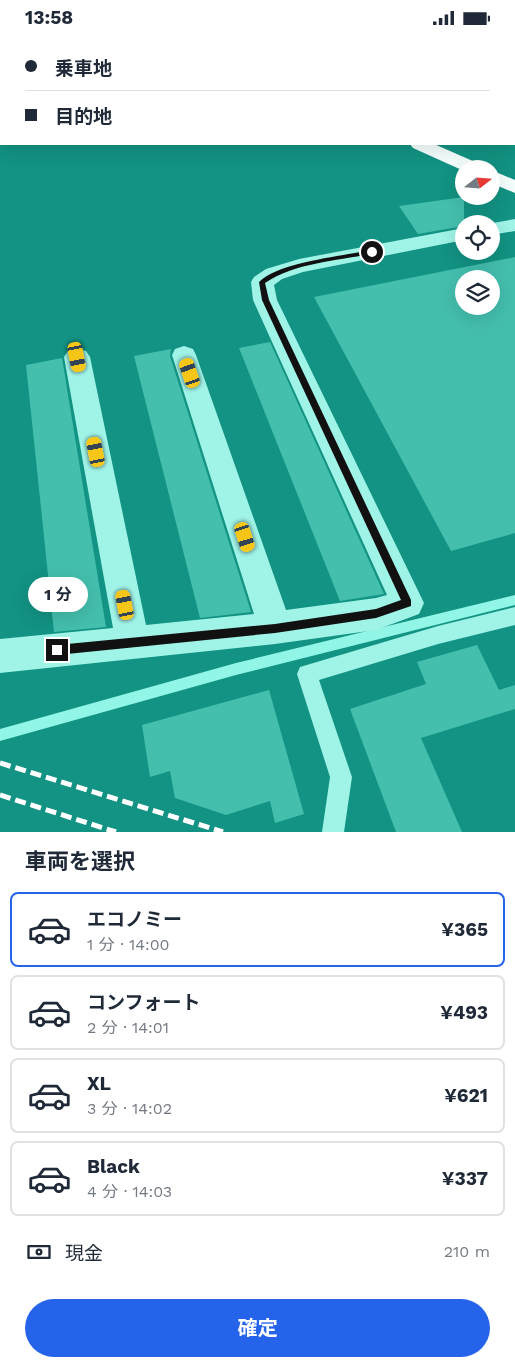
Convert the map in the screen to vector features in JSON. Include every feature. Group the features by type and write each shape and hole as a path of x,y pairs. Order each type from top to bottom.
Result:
{"highway":[{"path":"421,145 455,160"},
{"path":"500,180 515,187"}],"street":[{"path":"500,228 515,225"},
{"path":"0,656 275,628 376,614 407,603 265,300 262,282 274,274 299,266 455,237"},
{"path":"184,355 275,628"},
{"path":"77,357 133,643"}],"lane":[{"path":"333,832 341,777 307,674 444,633 515,616"}],"building":[{"path":"455,198 455,205 464,205 464,215 455,215 455,228 418,234 399,206"},
{"path":"515,257 515,533 451,551 314,297"},
{"path":"270,342 384,594 340,601 239,348"},
{"path":"171,349 170,356 251,612 200,618 134,356"},
{"path":"62,358 106,627 54,632 26,365"},
{"path":"477,645 499,690 515,685 515,709 421,738 462,832 396,832 350,709 426,684 417,662"},
{"path":"269,690 304,814 275,823 270,801 226,815 175,798 170,771 150,777 142,725"}],"waterway":[{"path":"0,735 236,669 515,600"}],"railway":[{"path":"0,763 223,832"},
{"path":"0,795 116,832"}],"route":[{"path":"57,650 258,631 376,614 407,603 265,300 262,282 274,274 299,266 372,252"}]}
